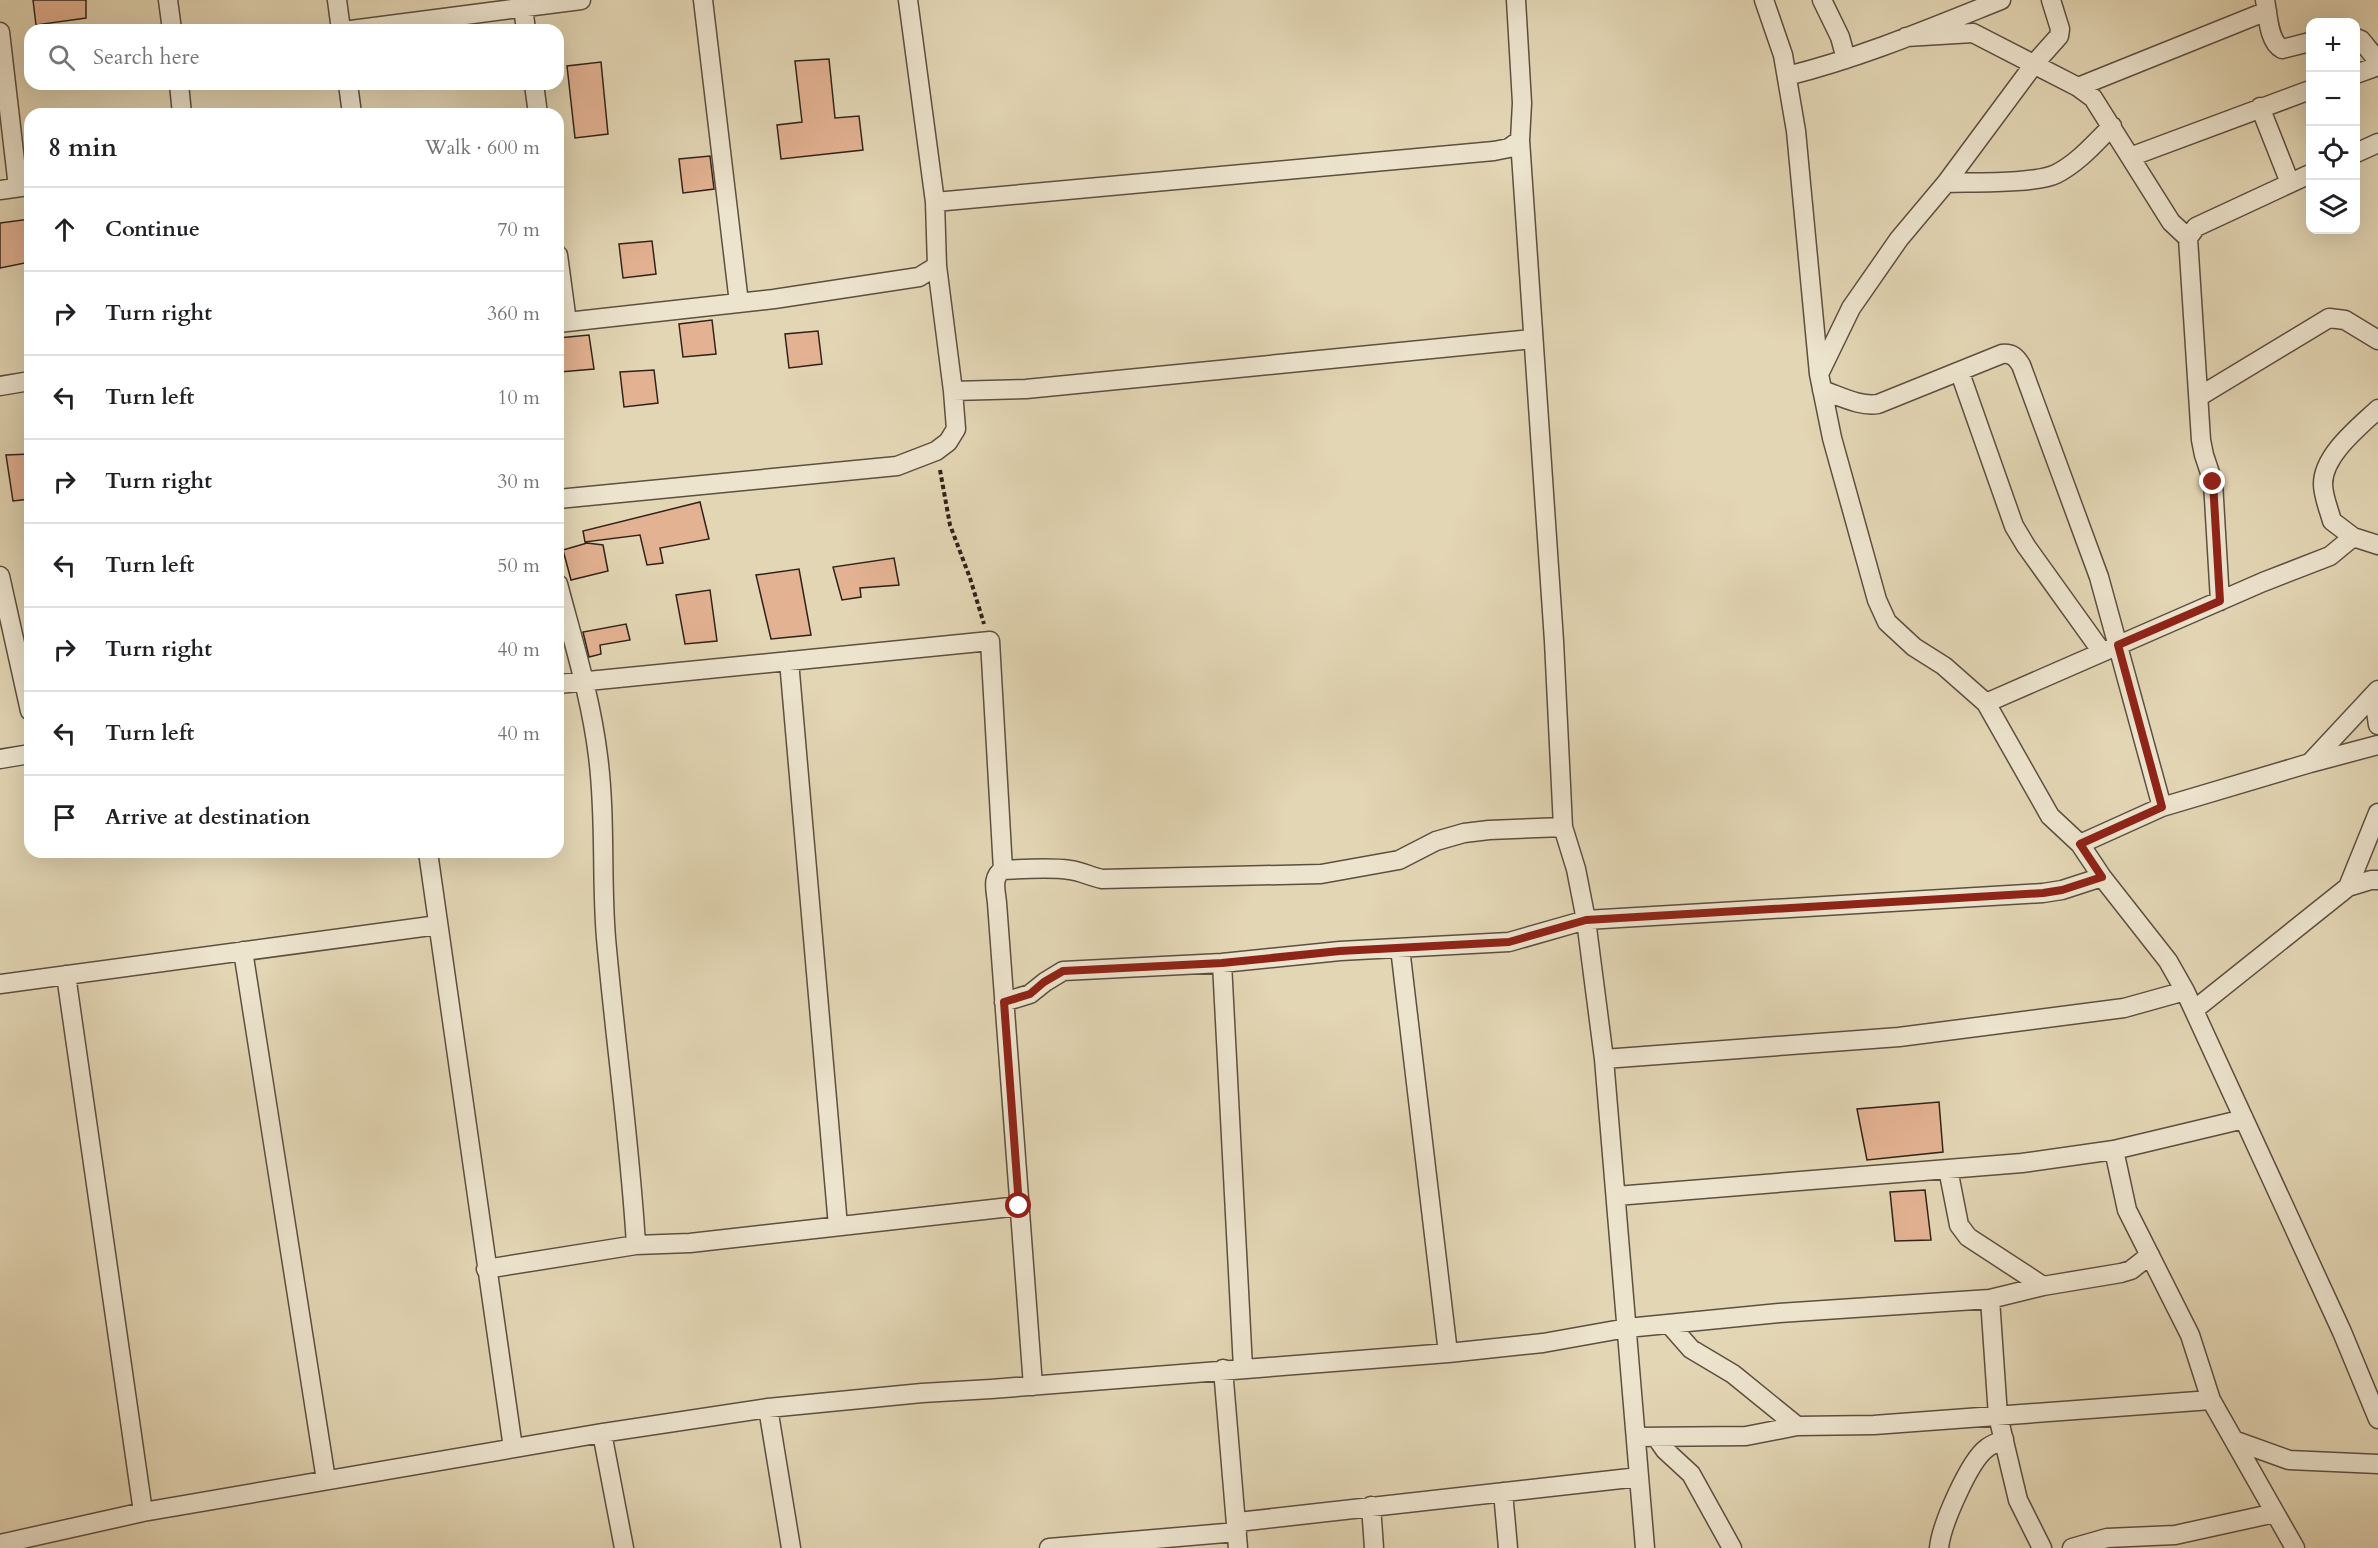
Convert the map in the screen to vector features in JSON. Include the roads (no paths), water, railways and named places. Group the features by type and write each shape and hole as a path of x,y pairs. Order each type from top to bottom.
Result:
{"street":[{"path":"168,0 171,24"},
{"path":"337,0 340,24"},
{"path":"390,24 522,4 581,0"},
{"path":"704,0 739,303"},
{"path":"564,498 897,466 936,451 948,442 956,429 953,391 937,266 935,202 908,0"},
{"path":"1516,0 1522,103 1520,140 1554,641 1563,827 1576,869 1586,920 1604,1059 1645,1548"},
{"path":"1764,0 1783,55 1796,131 1821,382 1832,438 1877,600 1887,622 1914,647 1944,666 1986,703 2050,816 2080,844 2102,877 2168,962 2194,1010 2342,1332 2378,1419"},
{"path":"1822,0 1840,37 1846,59"},
{"path":"1787,76 1906,38 2001,0"},
{"path":"1821,382 1851,308 1899,239 1946,183 2060,33 2051,0"},
{"path":"522,4 525,24"},
{"path":"2078,87 2266,5 2277,46 2282,49 2306,43"},
{"path":"1906,38 1973,33 2078,87 2093,98 2171,222 2188,238"},
{"path":"2360,40 2378,61"},
{"path":"0,190 24,187 1,42"},
{"path":"2360,72 2378,66"},
{"path":"180,90 181,108"},
{"path":"349,90 350,108"},
{"path":"535,90 537,108"},
{"path":"2130,157 2306,91"},
{"path":"2260,107 2290,183"},
{"path":"1946,183 2033,180 2054,175 2082,156 2112,126"},
{"path":"935,202 1494,151 1509,148 1520,140"},
{"path":"2360,151 2378,143"},
{"path":"2220,601 2213,482 2201,440 2200,396 2188,238 2196,227 2306,176"},
{"path":"564,322 739,303 920,277 937,266"},
{"path":"2200,396 2329,318 2344,320 2378,340"},
{"path":"953,391 1026,389 1532,339"},
{"path":"1821,382 1870,405 2008,353 2015,357 2021,365 2099,577 2110,649 2162,807"},
{"path":"1960,373 2014,526 2026,546 2110,649"},
{"path":"0,386 24,382"},
{"path":"2378,409 2341,445 2327,468 2323,484 2332,521 2340,530 2378,545"},
{"path":"1986,703 2220,601 2330,556 2353,537"},
{"path":"0,576 24,684"},
{"path":"564,606 584,681 598,756 604,834 606,936 632,1177 636,1245"},
{"path":"564,683 990,641 1004,870"},
{"path":"789,661 838,1226"},
{"path":"2310,763 2376,693"},
{"path":"2376,693 2378,725"},
{"path":"2080,844 2162,807 2378,745"},
{"path":"0,759 24,755"},
{"path":"2348,887 2378,813"},
{"path":"1033,1386 995,878 1004,870 1057,868 1074,870 1083,875 1102,879 1321,874 1399,860 1436,841 1464,833 1563,827"},
{"path":"429,858 513,1448"},
{"path":"1004,1002 1030,994 1044,982 1063,971 1222,963 1400,948 1509,942 1586,920 2043,893 2062,890 2102,877"},
{"path":"2194,1010 2348,887 2378,880"},
{"path":"0,984 438,925"},
{"path":"1400,948 1448,1353"},
{"path":"243,951 326,1480"},
{"path":"1222,963 1243,1368"},
{"path":"66,975 143,1512"},
{"path":"1604,1059 1899,1037 2124,1008 2185,991"},
{"path":"1616,1196 2022,1163 2114,1150 2244,1119"},
{"path":"2114,1150 2127,1210 2190,1335 2211,1400 2295,1548"},
{"path":"1948,1169 1959,1226 1968,1237 2043,1286"},
{"path":"486,1269 636,1245 690,1243 1019,1206"},
{"path":"0,1544 44,1541 143,1512 602,1433 768,1408 922,1393 1448,1353 1543,1343 1627,1328 1779,1313 1990,1299 2043,1286 2132,1270 2150,1255"},
{"path":"1990,1299 1998,1416 2018,1500 2042,1548"},
{"path":"1669,1324 1691,1349 1733,1374 1797,1426"},
{"path":"1223,1370 1238,1534"},
{"path":"1636,1437 1746,1436 1797,1426 1874,1425 2211,1400"},
{"path":"768,1408 791,1548"},
{"path":"602,1433 624,1548"},
{"path":"1656,1437 1665,1450 1691,1474 1732,1548"},
{"path":"1939,1548 1945,1520 1976,1460 1986,1448 2004,1439"},
{"path":"2236,1441 2289,1460 2378,1464"},
{"path":"1049,1548 1238,1534 1371,1506 1639,1477"},
{"path":"1503,1492 1508,1548"},
{"path":"1371,1506 1374,1548"},
{"path":"2072,1548 2107,1538 2175,1535 2275,1513"}]}
